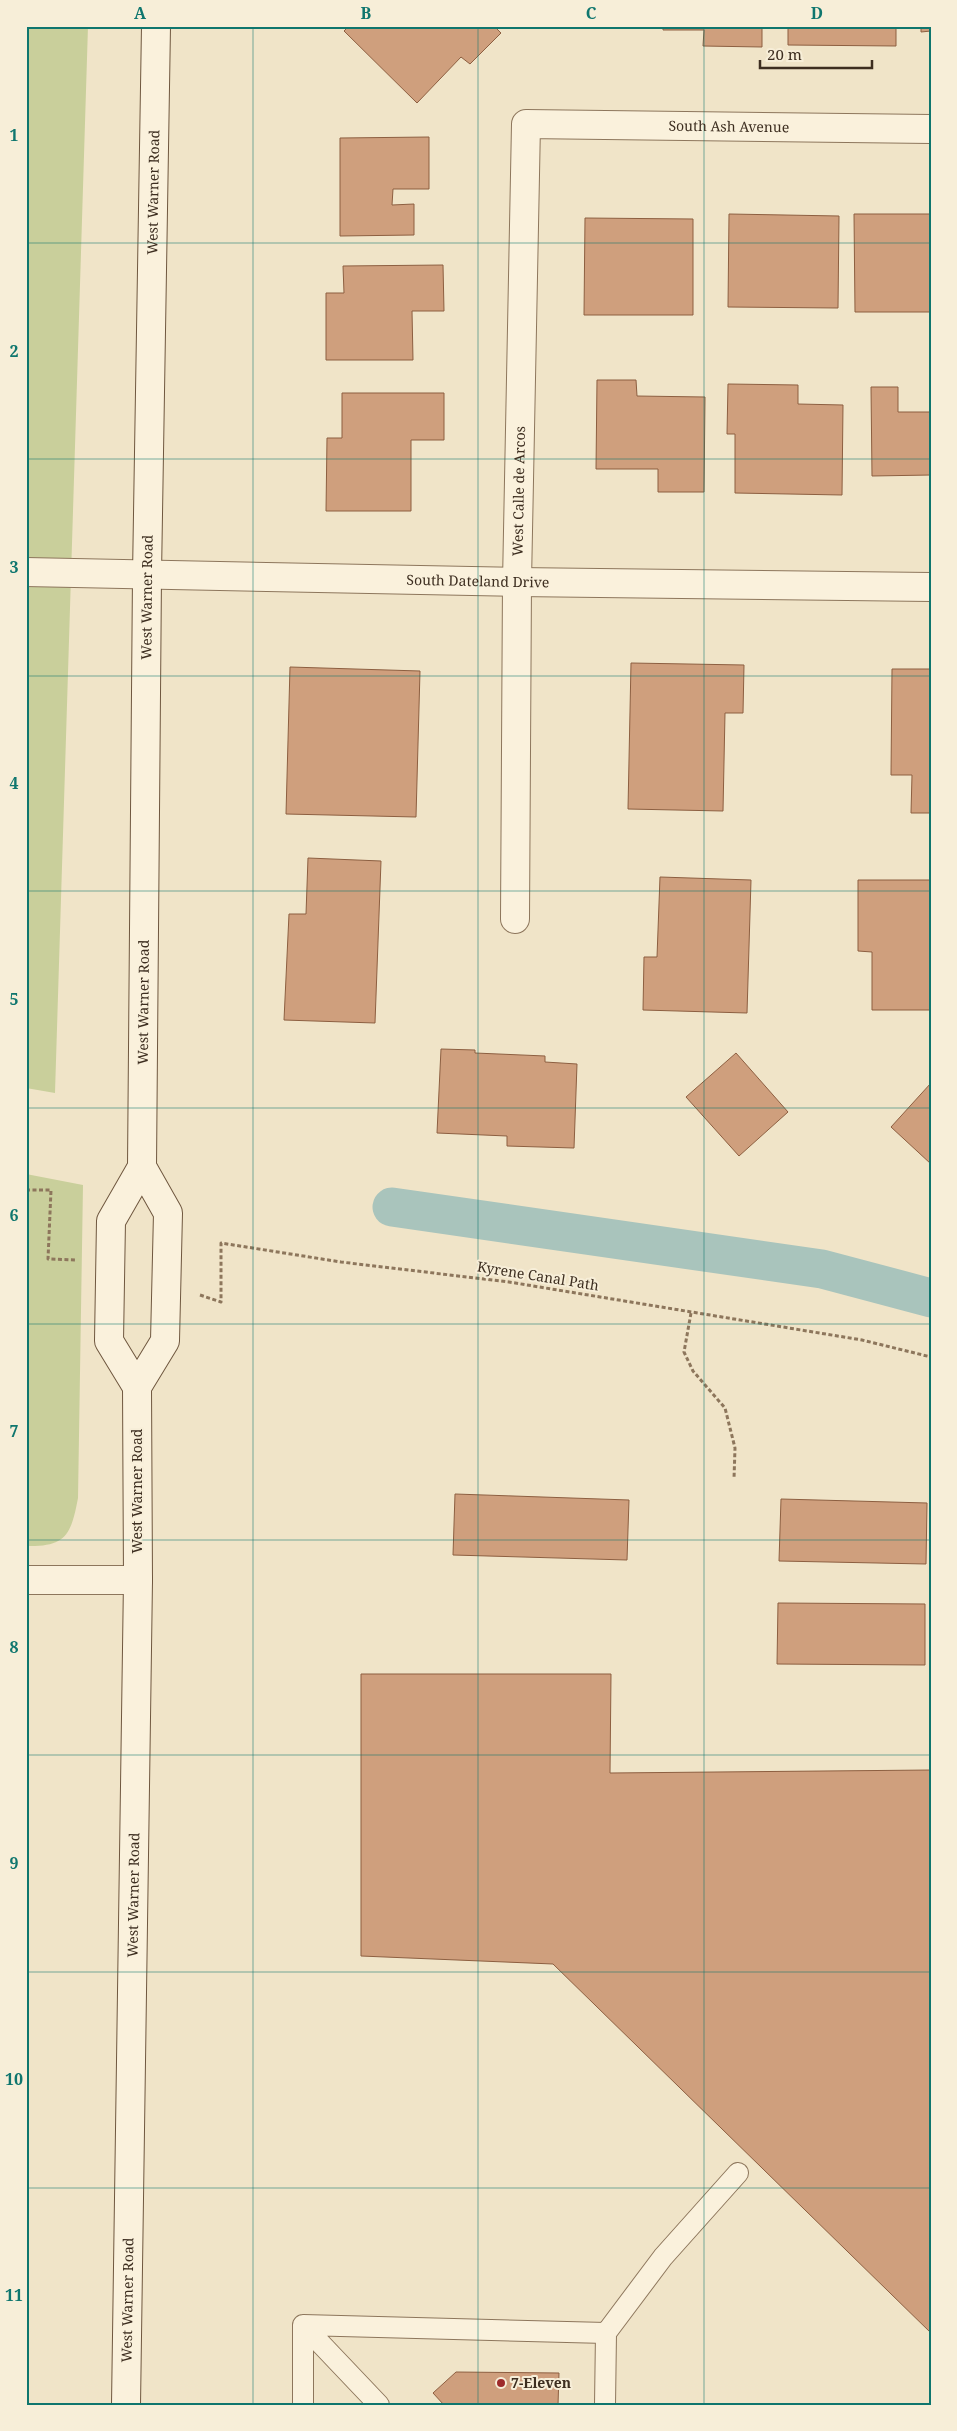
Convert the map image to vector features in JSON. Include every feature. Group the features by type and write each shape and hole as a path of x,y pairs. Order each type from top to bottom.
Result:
{"main road":[{"name":"West Warner Road","path":"126,2405 138,1580 137,1386 109,1341 112,1220 142,1167 147,575 156,26"},
{"name":"South Ash Avenue","path":"526,124 931,129"},
{"name":"West Calle de Arcos","path":"515,919 517,582 526,124"},
{"name":"South Dateland Drive","path":"26,572 517,582 931,587"},
{"name":"West Warner Road","path":"137,1386 165,1341 168,1213 142,1167"},
{"path":"26,1580 138,1580"}],"lane":[{"path":"606,2405 606,2333 663,2257 738,2173"},
{"path":"302,2325 606,2333"},
{"path":"302,2325 303,2405"},
{"path":"302,2325 379,2405"}],"path":[{"path":"26,1190 51,1190 48,1259 75,1259"},
{"name":"Kyrene Canal Path","path":"199,1295 222,1302 221,1243 341,1262 509,1282 862,1340 931,1357"},
{"path":"691,1313 684,1352 693,1371 725,1408 735,1448 734,1479"}],"green space":[{"path":"26,26 88,26 55,1093 26,1088"},
{"path":"26,1174 83,1185 78,1498 69,1530 58,1541 39,1546 26,1546"}],"building":[{"path":"349,26 494,26 501,33 470,64 461,57 417,103 344,31"},
{"path":"587,26 640,26 640,28 587,28"},
{"path":"663,26 762,26 762,47 703,46 704,30 663,30"},
{"path":"788,26 896,26 896,46 788,45"},
{"path":"921,26 931,26 931,31 921,32"},
{"path":"429,137 429,189 393,189 392,205 414,204 414,235 340,236 340,138"},
{"path":"729,214 839,216 838,308 728,307"},
{"path":"854,214 931,214 931,312 855,312"},
{"path":"585,218 693,219 693,315 584,315"},
{"path":"443,265 444,311 412,311 413,360 326,360 326,293 344,293 343,266"},
{"path":"597,380 636,380 637,396 705,397 704,492 658,492 658,469 596,469"},
{"path":"728,384 798,385 798,404 843,405 842,495 735,493 735,434 727,434"},
{"path":"871,387 898,387 898,412 931,412 931,475 872,476"},
{"path":"342,393 444,393 444,440 411,440 411,511 326,511 327,438 342,438"},
{"path":"631,663 744,665 743,713 725,713 723,811 628,809"},
{"path":"290,667 420,671 416,817 286,814"},
{"path":"892,669 931,669 931,813 911,813 912,775 891,775"},
{"path":"308,858 381,861 375,1023 284,1020 289,914 306,914"},
{"path":"660,877 751,880 747,1013 643,1010 644,957 657,957"},
{"path":"858,880 931,880 931,1010 872,1010 872,952 858,951"},
{"path":"441,1049 475,1050 475,1053 545,1056 545,1062 577,1064 574,1148 507,1146 507,1136 437,1133"},
{"path":"736,1053 788,1112 739,1156 686,1097"},
{"path":"931,1083 931,1164 891,1127"},
{"path":"455,1494 629,1500 627,1560 453,1555"},
{"path":"781,1499 927,1503 926,1564 779,1561"},
{"path":"778,1603 925,1604 925,1665 777,1664"},
{"path":"361,1674 611,1674 610,1773 931,1770 931,2333 553,1964 361,1956"},
{"name":"7-Eleven","path":"456,2372 559,2373 558,2405 444,2405 433,2393"}],"waterway":[{"path":"392,1207 822,1269 931,1298"}],"place":[{"name":"7-Eleven","path":"501,2383"}]}
